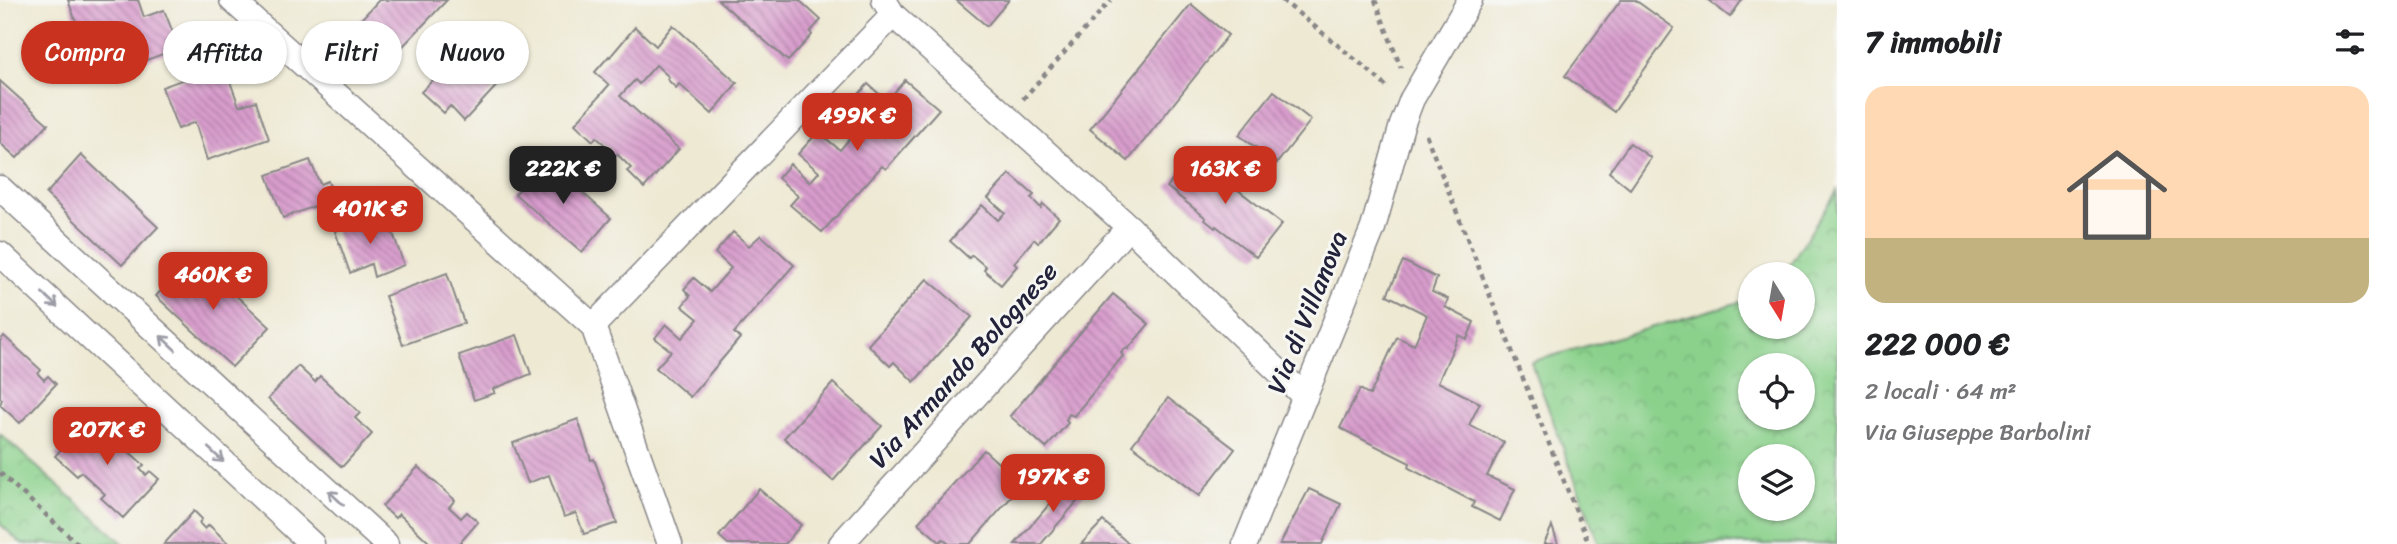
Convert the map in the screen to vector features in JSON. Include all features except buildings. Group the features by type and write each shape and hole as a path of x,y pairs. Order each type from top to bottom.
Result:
{"street":[{"path":"232,0 593,326 670,544"},
{"name":"Via di Villanova","path":"1245,544 1374,228 1410,103 1470,0"},
{"path":"593,326 888,8 1129,227 1305,397"},
{"path":"0,188 386,544"},
{"name":"Via Armando Bolognese","path":"841,544 1129,227"},
{"path":"0,254 312,544"}],"path":[{"path":"1006,117 1111,0"},
{"path":"1282,0 1410,103"},
{"path":"1375,0 1410,103 1589,544"},
{"path":"0,473 78,544"}],"green space":[{"path":"1837,191 1837,544 1599,544 1531,362 1738,302 1738,340 1815,340 1815,262 1791,262"},
{"path":"0,434 124,544 22,544 0,524"}]}
